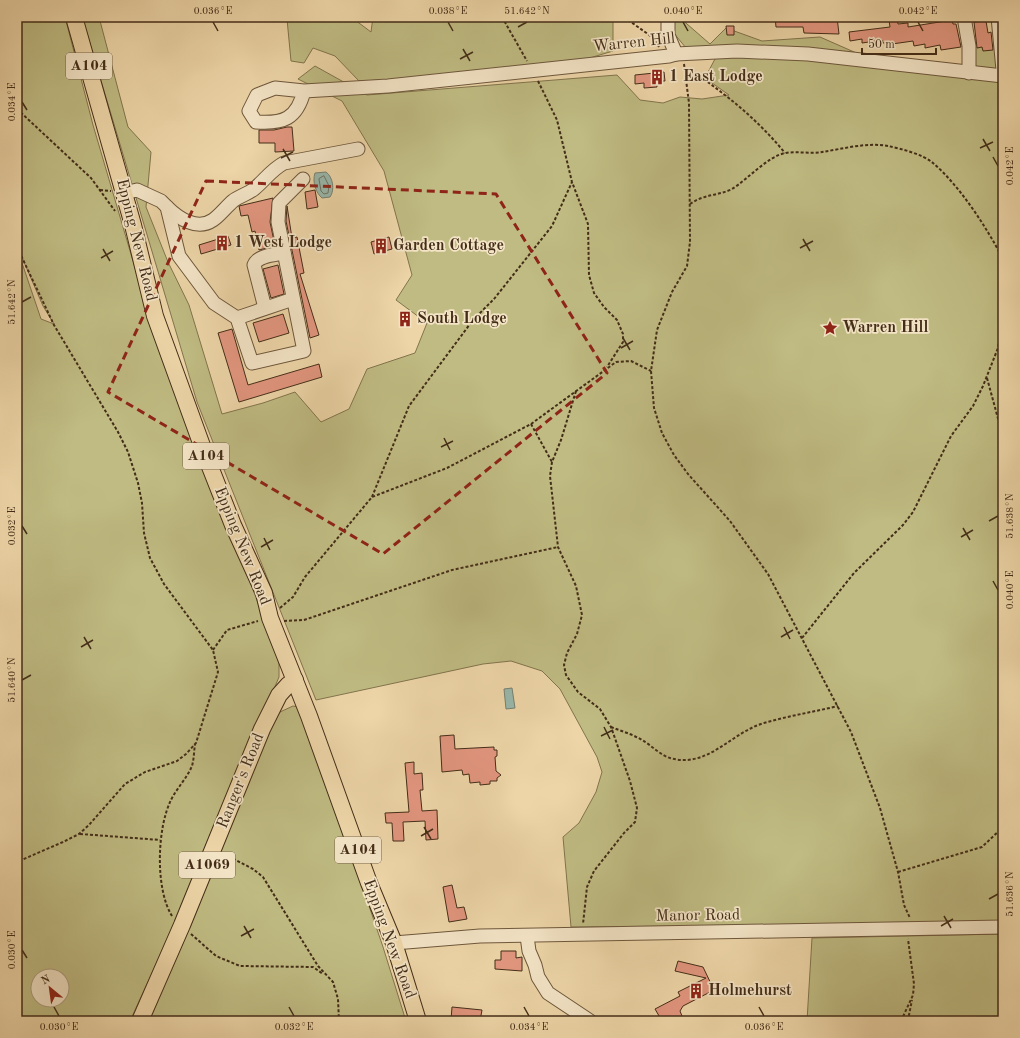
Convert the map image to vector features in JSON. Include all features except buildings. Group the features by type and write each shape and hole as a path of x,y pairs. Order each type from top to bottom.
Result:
{"main road":[{"name":"Epping New Road","path":"74,17 133,225 155,316 233,525 264,593 270,618 295,680 369,883 394,943 418,1021"},
{"name":"Ranger's Road","path":"140,1021 182,925 262,729 279,695 295,680"}],"street":[{"path":"668,17 668,35 675,55"},
{"path":"964,17 968,46 969,72"},
{"path":"998,17 1003,70"},
{"name":"Warren Hill","path":"304,91 388,86 675,55 737,51 808,54 1003,76"},
{"path":"124,193 138,190 161,201 177,217 194,224 202,225 213,221 234,201 254,190 274,169 284,163 358,149"},
{"path":"167,207 179,256 214,303 237,318 252,363 304,351 278,222 279,203 303,179"},
{"path":"265,308 254,264 256,260 261,258 284,252"},
{"path":"237,318 293,299"},
{"name":"Manor Road","path":"394,943 480,936 583,936 1003,927"},
{"path":"527,936 529,950 538,977 548,993 590,1021"}],"path":[{"path":"502,17 533,71 557,120 572,182 588,224 589,275 594,292 604,307 616,320 623,334 623,342 605,370"},
{"path":"624,17 675,55 685,71 689,104 690,242 686,266 672,292 657,330 651,371 654,408 662,433 674,455 688,474 730,521 768,574 851,732 880,808 898,872 904,905 911,929 914,984 909,1021"},
{"path":"685,71 692,71 726,95 764,128 784,153"},
{"path":"17,109 91,178 119,216 133,225"},
{"path":"690,204 698,198 731,189 784,153 816,153 870,146 887,146 921,156 933,163 947,177 986,227 1003,259"},
{"path":"213,650 227,630 270,618 293,597 305,577 372,497 409,406 473,320 494,299 552,226 572,182"},
{"path":"17,247 54,325 118,432 128,452 138,482 142,502 144,533 150,558 158,574 213,650 218,672 196,743 177,761 145,772 125,784 89,825 79,834 17,862"},
{"path":"802,638 854,573 903,525 913,512 951,436 973,406 998,348 1003,321"},
{"path":"372,497 447,468 531,424 616,362 631,361 651,371"},
{"path":"986,378 1003,437"},
{"path":"576,391 561,440 552,462 550,476 558,547 576,586 582,615 577,634 567,653 564,664 566,675 578,692 600,709 611,727 638,808 635,822 624,833 594,871 587,887 583,911 583,936"},
{"path":"531,424 552,462"},
{"path":"270,618 288,622 304,620 452,570 558,547"},
{"path":"611,727 642,740 669,758 687,761 714,753 737,736 762,724 838,706"},
{"path":"898,872 982,847 1003,827"},
{"path":"79,834 160,840"},
{"path":"223,850 224,854 253,869 263,877 321,970 333,982 338,999 339,1021"},
{"path":"901,1021 913,995"}],"highlighted area":[{"path":"206,181 496,194 607,373 383,554 108,392"}],"shaded area":[{"path":"17,17 65,17 93,125 143,295 274,646 279,664 279,677 182,907 130,1021 17,1021 17,248 41,319 54,324 43,306 17,246"},
{"path":"82,17 99,17 128,127 151,152 146,207 168,262 189,305 222,414 263,403 295,392 321,422 349,409 367,369 415,353 427,323 396,300 412,275 384,171 342,101 298,79 315,66 367,95 617,75 640,100 663,103 680,97 702,99 729,95 705,78 716,57 691,54 672,31 672,17 679,17 710,44 726,28 762,41 820,37 895,70 969,71 972,40 988,39 1003,59 1003,923 571,927 563,837 579,823 596,792 602,772 597,757 560,689 542,671 511,661 483,664 316,700 197,402"},
{"path":"290,17 351,17 371,32 373,17 613,17 613,51 563,66 429,78 359,81 335,56 313,48 304,63 291,61 287,19"},
{"path":"293,706 298,707 304,715 383,947 406,1021 145,1021 272,721 280,712"},
{"path":"1003,934 1003,1021 807,1021 812,938"}],"water":[{"path":"326,172 332,180 332,194 330,197 322,198 315,187 314,176 315,173"},
{"path":"512,688 515,708 506,709 504,689"}],"place":[{"name":"1 East Lodge","path":"657,77"},
{"name":"1 West Lodge","path":"222,243"},
{"name":"Garden Cottage","path":"381,246"},
{"name":"South Lodge","path":"405,319"},
{"name":"Warren Hill","path":"830,328"},
{"name":"Holmehurst","path":"696,991"}]}
